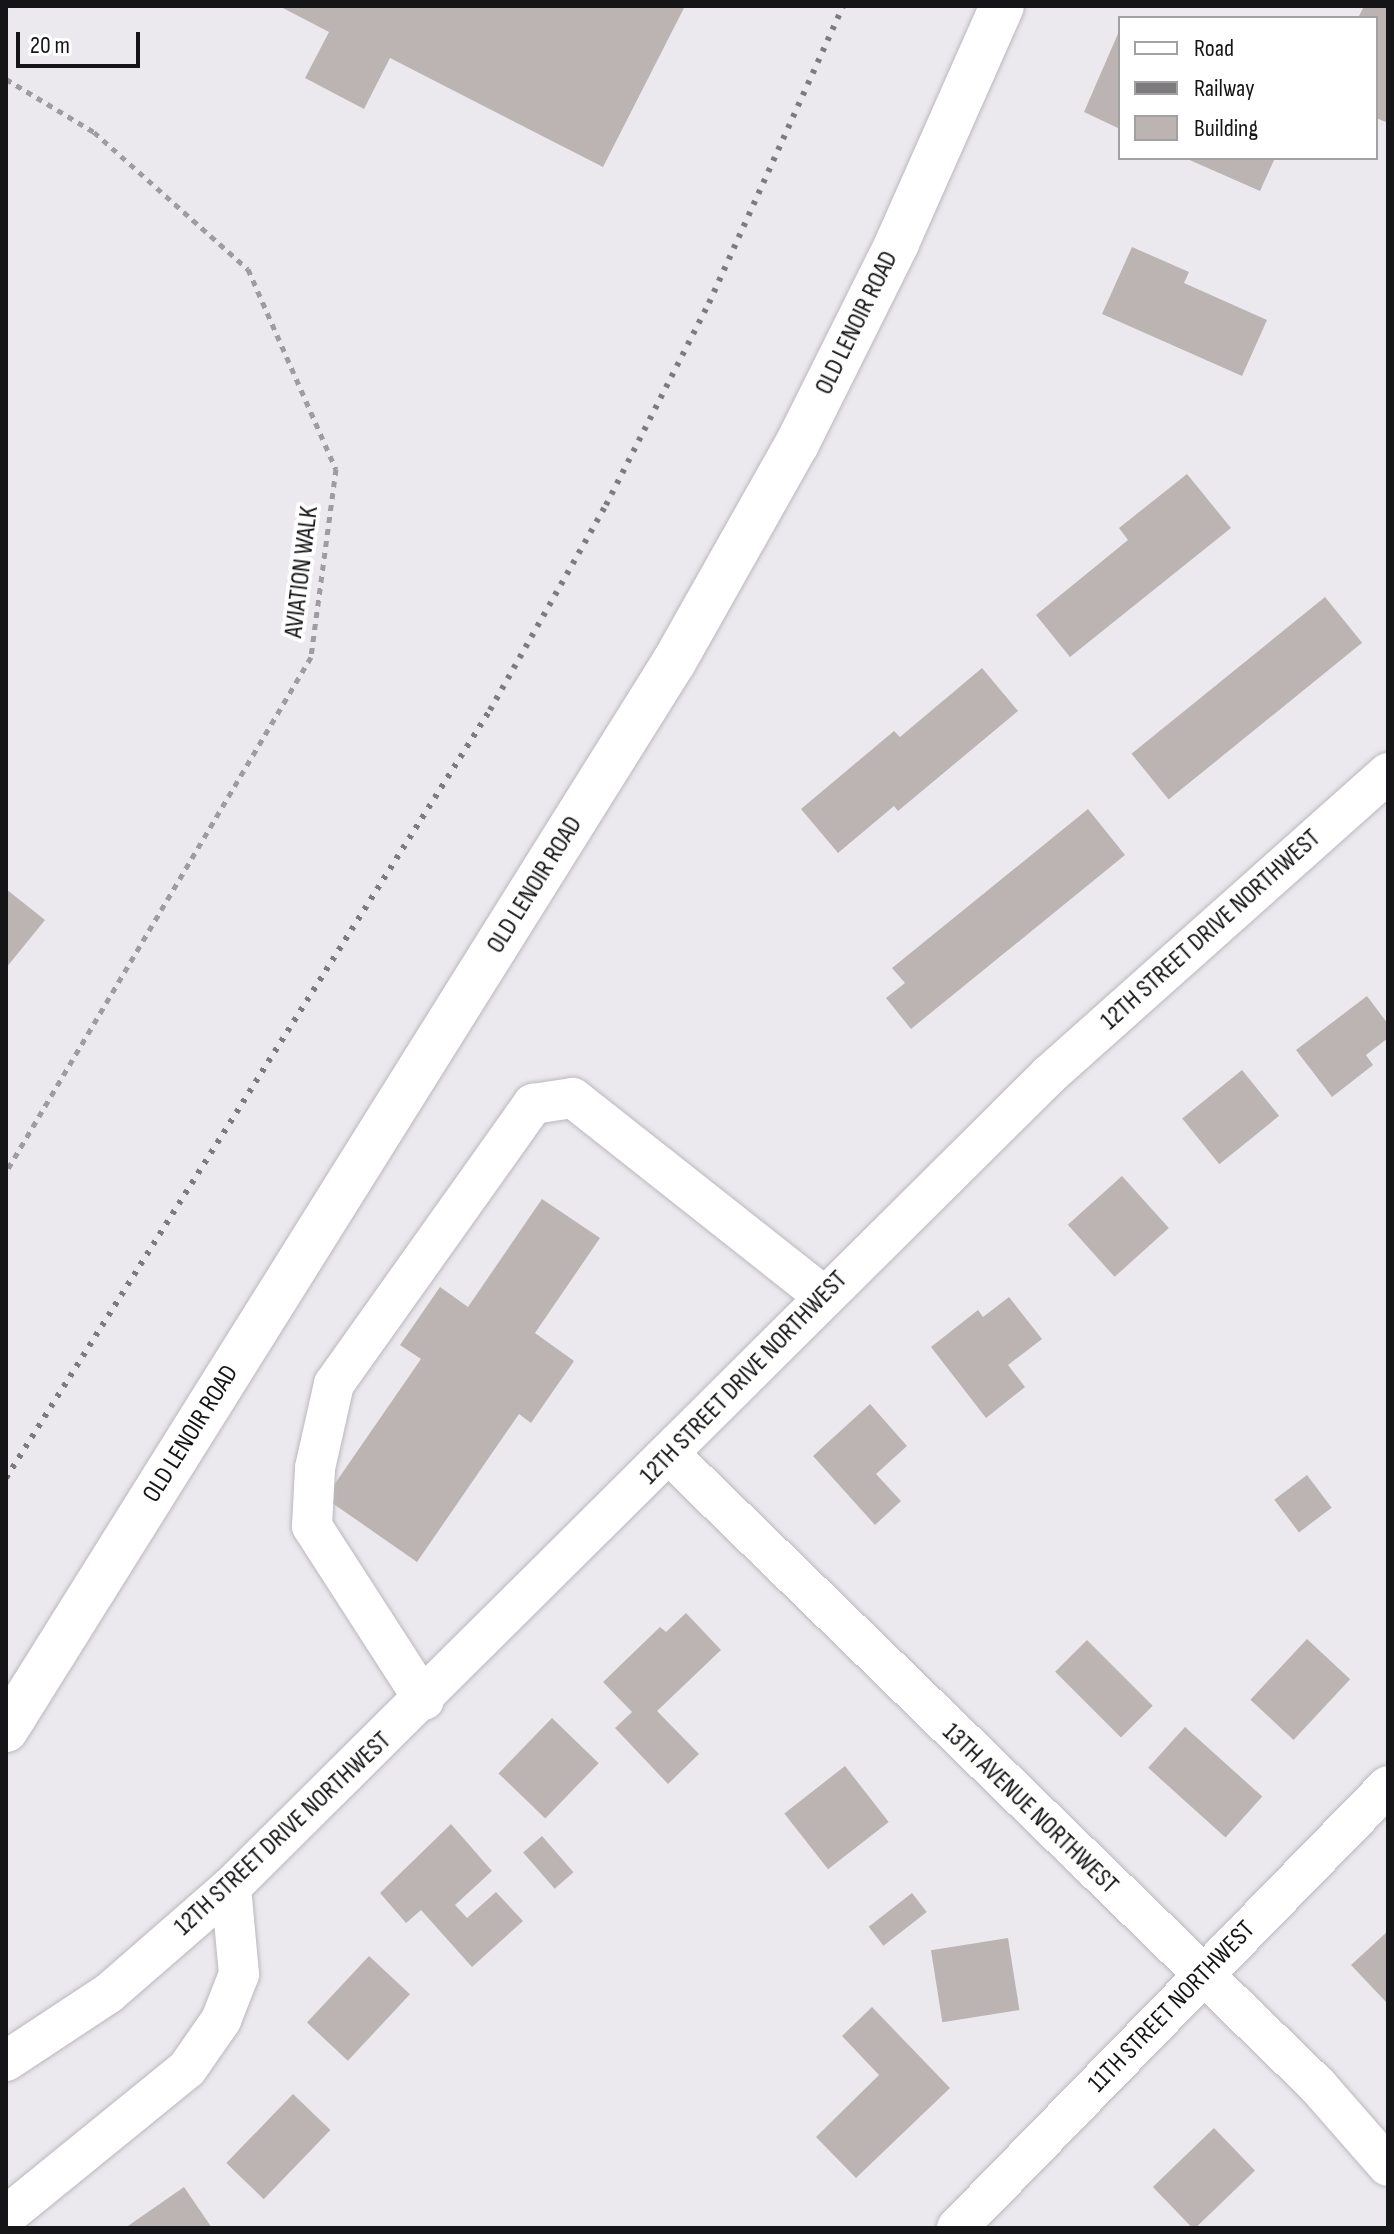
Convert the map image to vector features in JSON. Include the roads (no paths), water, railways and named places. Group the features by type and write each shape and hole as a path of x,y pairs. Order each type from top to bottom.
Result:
{"main road":[{"name":"OLD LENOIR ROAD","path":"6,1730 674,662 804,430 897,243 1002,6"}],"street":[{"name":"12TH STREET DRIVE NORTHWEST","path":"71,2020 109,1993 231,1887 424,1700 824,1296 1049,1075 1388,773"},
{"path":"424,1700 312,1526 315,1468 334,1384 533,1104 573,1098 824,1296"},
{"name":"13TH AVENUE NORTHWEST","path":"669,1454 1202,1977 1318,2086 1388,2166"},
{"name":"11TH STREET NORTHWEST","path":"957,2228 1388,1786"},
{"path":"6,2216 187,2069 221,2020 239,1974 231,1887"},
{"path":"6,2032 54,2030 71,2020"},
{"path":"6,2061 71,2020"},
{"path":"6,2081 71,2020"}],"railway":[{"path":"6,1478 490,710 606,505 709,303 843,6"}]}
